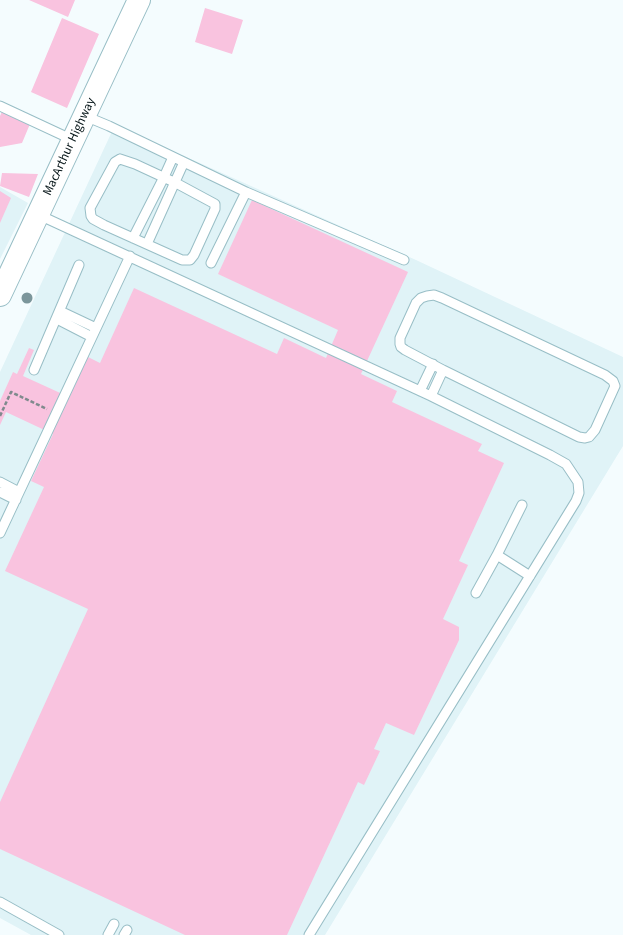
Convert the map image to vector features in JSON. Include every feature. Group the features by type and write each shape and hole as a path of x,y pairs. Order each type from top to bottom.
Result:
{"highway":[{"name":"MacArthur Highway","path":"0,295 139,0"}],"lane":[{"path":"0,106 73,140"},
{"path":"85,116 173,156 246,192 404,260"},
{"path":"133,238 164,178 173,156"},
{"path":"123,159 176,183 215,204 215,209 197,249 192,258 187,261 104,225 93,219 91,216 90,208 117,160 123,159"},
{"path":"147,244 176,183 184,162"},
{"path":"211,263 246,192"},
{"path":"39,215 431,396 566,464 578,482 579,493 576,501 309,935"},
{"path":"0,533 130,256"},
{"path":"34,370 79,265"},
{"path":"434,295 605,375 613,381 615,386 595,430 589,437 586,438 579,437 443,370 405,350 400,344 400,338 416,303 421,298 434,295"},
{"path":"58,315 94,333"},
{"path":"420,391 433,364"},
{"path":"431,396 443,370"},
{"path":"0,482 18,496"},
{"path":"0,492 18,496"},
{"path":"476,593 498,555 522,505"},
{"path":"498,555 530,576"},
{"path":"0,902 58,935"},
{"path":"108,935 114,924"}],"path":[{"path":"0,416 11,392 56,413"}],"shaded area":[{"path":"115,125 416,260 623,357 623,446 325,935 31,935 0,918 0,372"},
{"path":"0,187 28,203 0,259"}],"building":[{"path":"29,0 75,0 68,17"},
{"path":"205,8 243,20 232,54 195,42"},
{"path":"62,18 99,34 67,108 31,92"},
{"path":"3,109 30,124 22,143 0,147 0,116"},
{"path":"2,173 38,174 29,197 0,186"},
{"path":"0,191 11,198 0,223"},
{"path":"252,200 408,272 361,374 397,391 392,402 482,444 478,451 504,463 459,561 468,565 443,619 459,627 459,640 414,735 386,723 374,749 380,751 364,785 358,782 287,935 185,935 0,849 0,802 88,609 5,571 44,487 31,481 53,434 6,412 0,425 0,401 13,372 17,374 29,348 34,350 23,376 69,397 88,357 100,363 134,288 277,354 284,338 326,358 338,330 218,274"}]}
